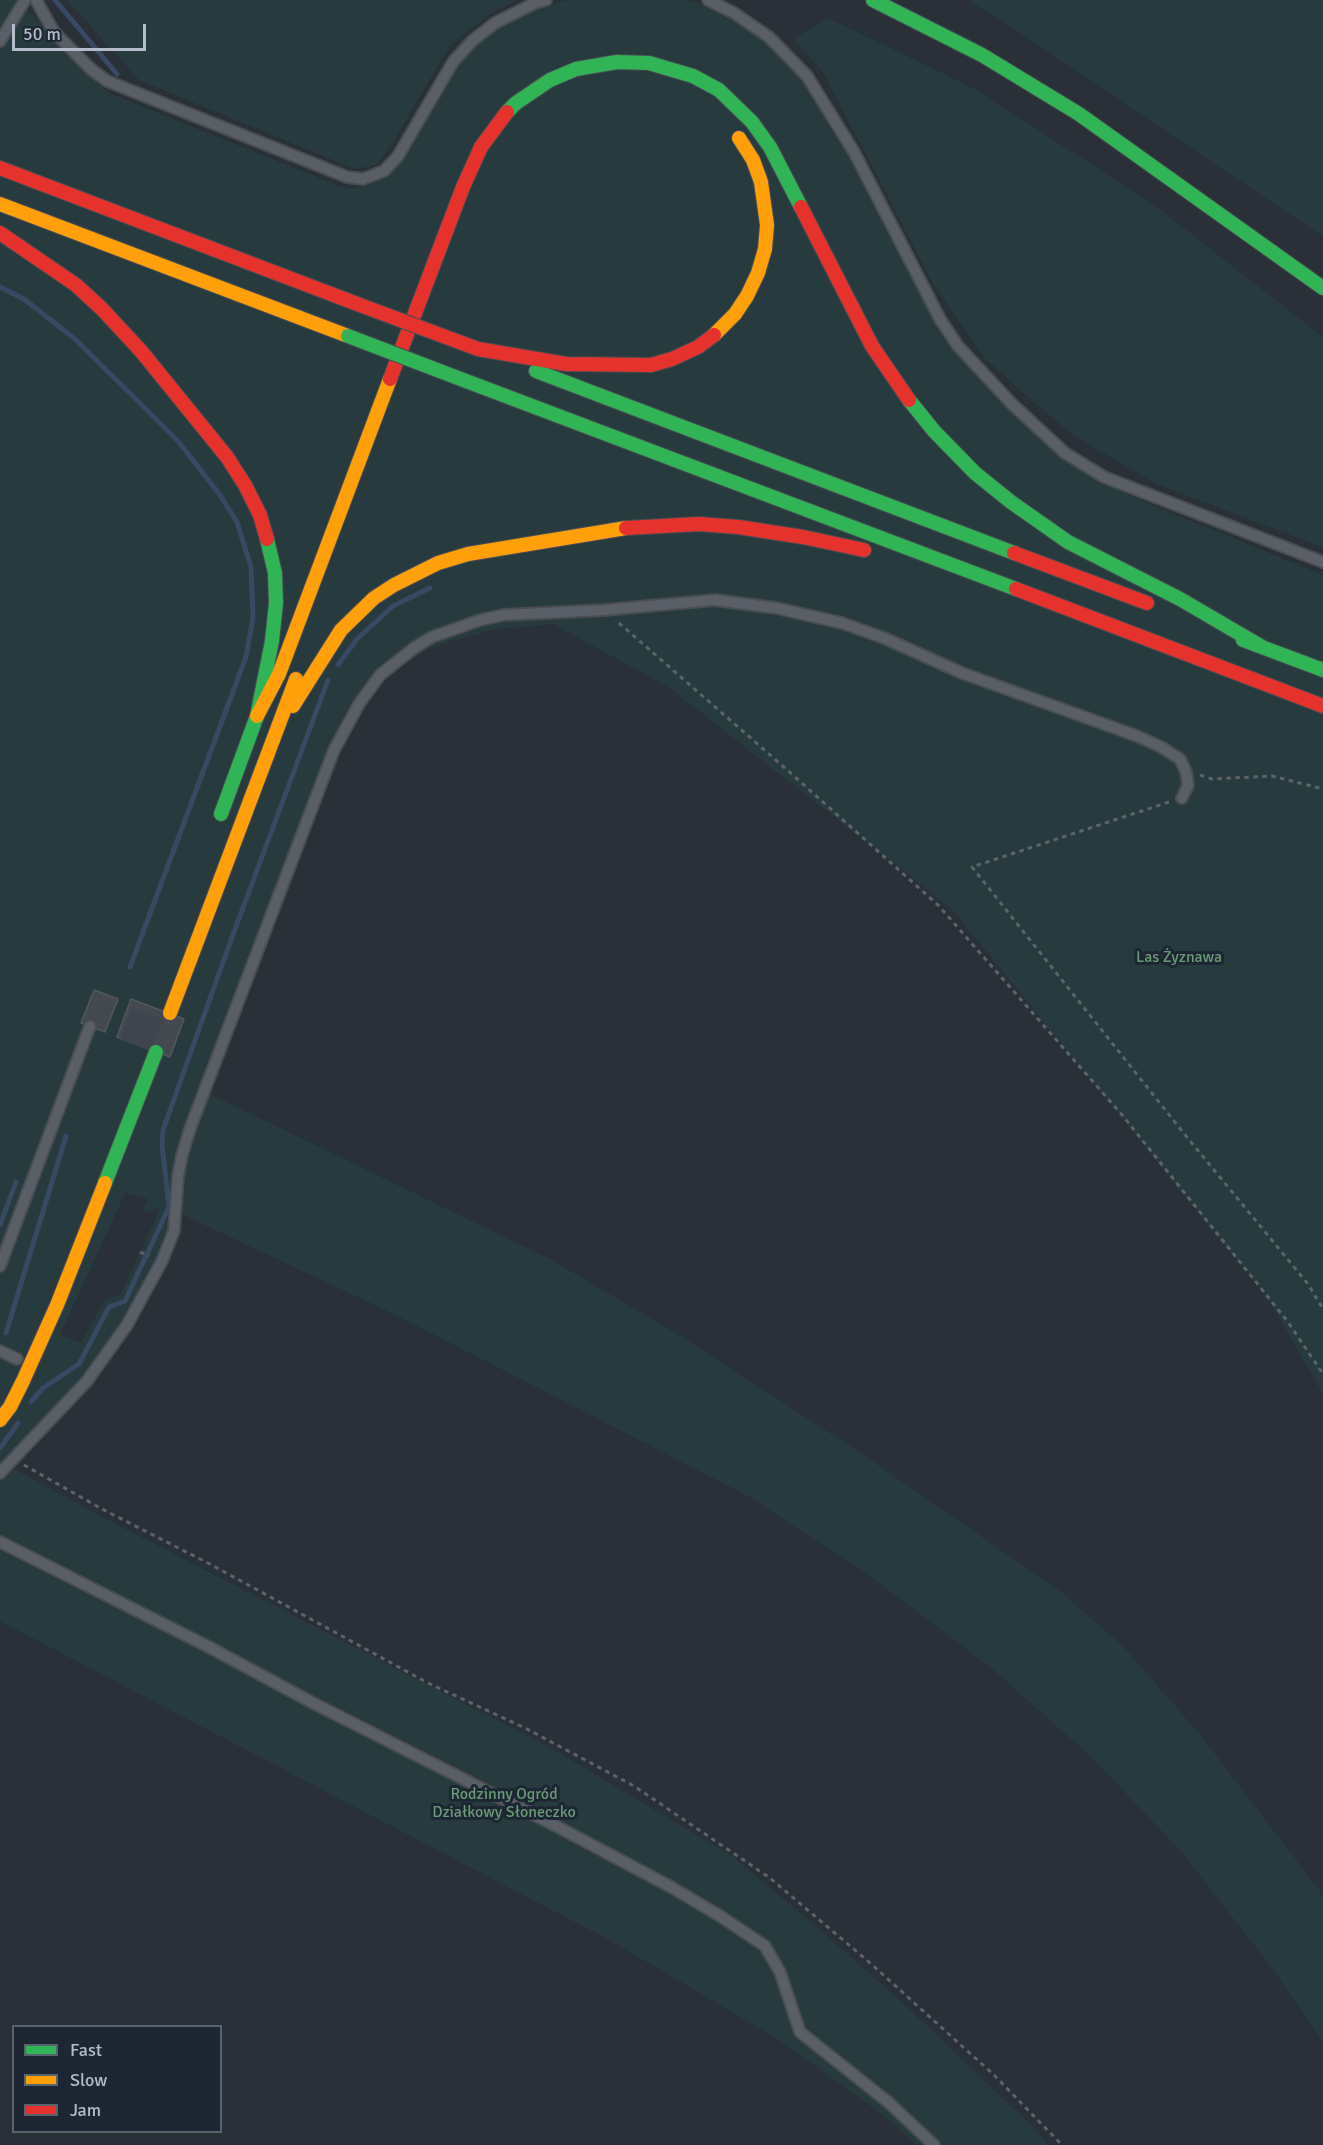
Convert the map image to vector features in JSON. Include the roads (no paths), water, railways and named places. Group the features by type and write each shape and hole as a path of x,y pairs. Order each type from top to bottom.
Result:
{"main road":[{"path":"873,0 982,55 1079,114 1323,288"},
{"path":"218,824 257,716 279,674 463,187 481,147 498,122 516,104 550,80 576,69 617,62 649,63 693,76 724,95 752,122 770,147 872,346 912,404 934,431 975,473 1017,507 1068,542 1180,599 1264,648"},
{"path":"478,349 566,364 651,365 672,359 698,347 719,331 735,314 758,273 765,249 767,225 761,182 753,160 730,127"},
{"path":"0,168 1164,610"},
{"path":"0,204 1323,706"},
{"path":"0,233 76,285 102,309 141,351 197,419 227,458 254,500 273,558 276,588 272,641 257,716"},
{"path":"412,373 433,320"},
{"path":"274,738 341,630 357,613 394,585 438,563 468,554 618,529 699,524 738,527 802,537 972,574"},
{"path":"1186,618 1323,670"},
{"path":"170,1013 301,664"},
{"path":"0,1420 10,1407 23,1381 57,1305 156,1052"},
{"path":"11,1374 19,1354"}],"lane":[{"path":"0,41 25,0"},
{"path":"36,0 54,32 92,70 107,81 347,177 363,179 384,171 398,156 453,62 472,41 495,23 546,0"},
{"path":"708,0 734,13 769,37 807,76 854,152 940,319 958,346 1012,404 1065,453 1104,477 1323,562"},
{"path":"0,1473 87,1381 127,1325 162,1261 174,1231 178,1176 191,1126 320,783 341,736 368,690 390,665 432,637 503,615 604,610 715,600 776,608 842,623 884,638 962,673 1137,736 1161,747 1180,759 1186,772 1188,785 1182,798"},
{"path":"0,1266 90,1026"},
{"path":"0,1351 19,1354"},
{"path":"0,1542 567,1832 671,1887 720,1916 765,1946 780,1972 800,2032 888,2102 934,2145"}],"waterway":[{"path":"55,0 117,74"},
{"path":"0,287 24,299 75,339 178,441 220,495 237,522 251,567 253,618 246,657 130,967"},
{"path":"338,665 357,639 393,606 430,588"},
{"path":"31,1402 43,1388 79,1364 109,1307 125,1301 169,1207 162,1145 163,1130 328,680"},
{"path":"6,1333 66,1136"},
{"path":"0,1225 16,1182"},
{"path":"0,1448 18,1423"}],"tunnel":[{"path":"136,1045 150,1006"}],"park label":[{"name":"Las Żyznawa","path":"1179,958"},
{"name":"Rodzinny Ogród Działkowy Słoneczko","path":"504,1804"}]}
